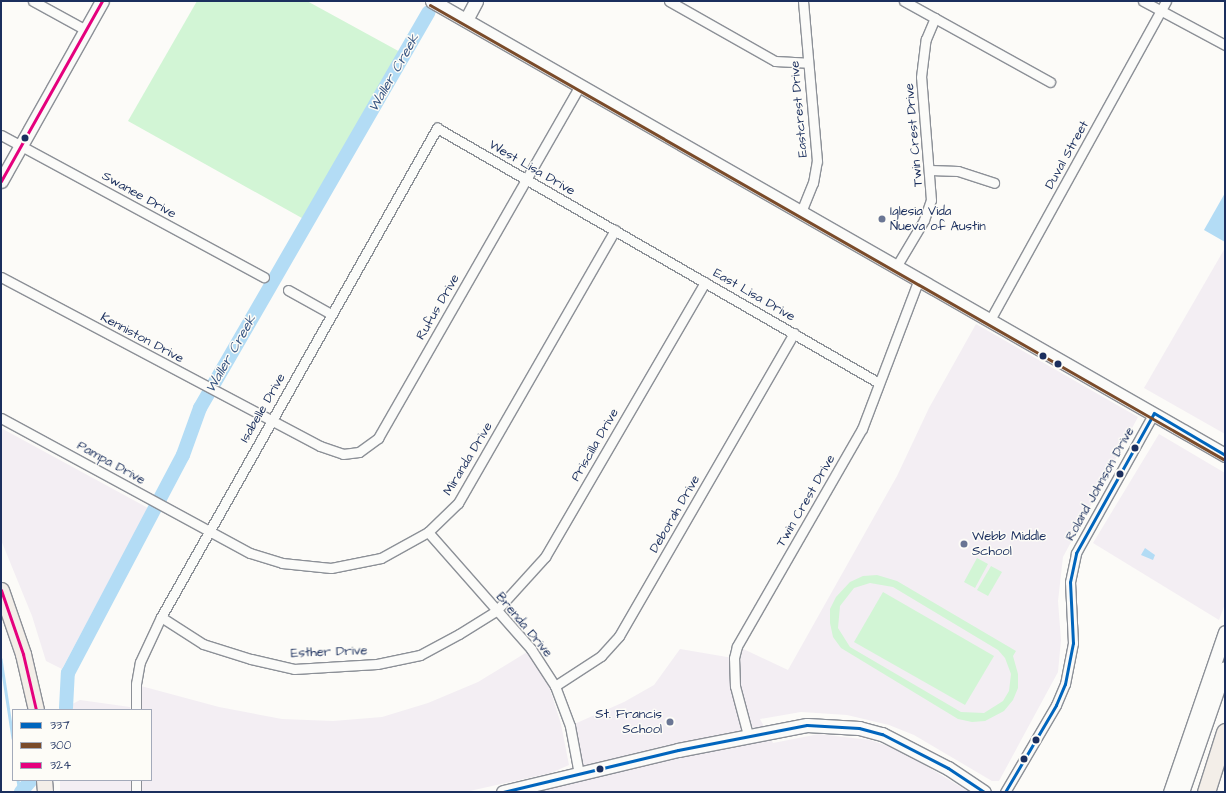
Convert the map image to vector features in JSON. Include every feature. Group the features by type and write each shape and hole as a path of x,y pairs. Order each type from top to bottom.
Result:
{"highway":[{"path":"1206,792 1225,732"}],"main road":[{"path":"1,590 23,654 36,709"},
{"path":"44,781 45,792"}],"street":[{"path":"33,1 86,30"},
{"path":"1,181 102,1"},
{"path":"432,1 667,134 1225,455"},
{"path":"466,20 476,1"},
{"path":"669,1 775,61 808,63"},
{"name":"Eastcrest Drive","path":"801,212 813,183 817,161 803,1"},
{"path":"904,1 1050,82"},
{"path":"1143,1 1225,45"},
{"name":"Duval Street","path":"990,320 1166,1"},
{"name":"Twin Crest Drive","path":"896,267 928,208 932,190 921,77 926,40 935,18"},
{"name":"Rufus Drive","path":"270,421 320,446 343,454 359,452 378,438 580,85"},
{"name":"West Lisa Drive","path":"437,128 615,230"},
{"name":"Isabelle Drive","path":"136,709 136,684 140,662 161,617 208,530 437,128"},
{"name":"Swanee Drive","path":"1,135 264,277"},
{"path":"930,170 958,171 994,183"},
{"name":"East Lisa Drive","path":"615,230 880,383"},
{"name":"Miranda Drive","path":"208,530 250,553 282,563 331,568 381,558 428,532 458,503 470,486 615,230"},
{"name":"Kenniston Drive","path":"1,276 270,421"},
{"name":"Twin Crest Drive","path":"748,735 735,686 733,667 737,646 862,429 919,279"},
{"name":"Priscilla Drive","path":"496,611 545,557 705,282"},
{"path":"288,290 331,314"},
{"name":"Deborah Drive","path":"555,686 601,656 619,636 794,333"},
{"name":"Roland Johnson Drive","path":"1005,792 1056,705 1065,684 1073,643 1070,582 1076,553 1154,413"},
{"name":"Pampa Drive","path":"1,418 208,530"},
{"name":"Brenda Drive","path":"428,532 531,649 555,686 570,726 579,774"},
{"name":"Esther Drive","path":"161,617 203,644 251,659 294,669 377,664 420,655 496,611"},
{"path":"1170,792 1225,632"},
{"path":"1182,792 1225,668"},
{"path":"503,792 748,735 807,725 859,728 897,740 984,792"},
{"path":"136,781 136,792"}],"shaded area":[{"path":"1225,248 1225,434 1144,388"},
{"name":"Webb Middle School","path":"976,324 1138,417 1063,557 1058,601 1061,640 1058,672 999,781 992,781 914,735 889,725 847,715 801,712 760,719 773,743 819,734 870,740 900,750 969,792 503,792 579,774 570,726 624,702 654,685 680,649 733,658 737,646 788,670 897,476 929,408"},
{"path":"1,428 148,508 62,669 46,661 32,616 1,540"},
{"path":"1159,434 1225,473 1225,604 1219,620 1093,543"},
{"path":"527,652 548,683 561,724 569,765 551,773 465,792 142,792 142,781 152,781 152,709 141,709 141,686 219,707 282,719 333,721 382,717 428,703 478,682"},
{"path":"80,700 130,707 130,709 63,709"},
{"path":"60,781 131,781 131,792 60,792"}],"green space":[{"path":"197,1 307,1 402,53 309,222 128,121"},
{"path":"977,558 988,564 975,588 964,582"},
{"path":"991,566 1002,572 988,596 977,590"},
{"path":"877,575 897,581 1016,651 1013,656 1018,674 1018,688 1013,700 1004,711 985,721 972,722 958,719 841,648 833,637 830,623 830,609 836,597 850,582 863,576","holes":["870,583 893,587 998,650 1005,658 1011,674 1009,691 1003,701 984,713 961,712 850,647 838,628 840,606 854,588"]},
{"path":"883,592 994,656 965,705 854,642"}],"water":[{"path":"1225,193 1225,242 1204,230"},
{"path":"1145,548 1155,555 1153,560 1141,555"}],"waterway":[{"name":"Waller Creek","path":"66,708 68,673 183,455 200,408 429,12"},
{"path":"1,659 12,731"},
{"path":"18,781 20,792"},
{"name":"Waller Creek","path":"21,792 30,781"}],"transit line":[{"name":"324","path":"1,181 102,1"},
{"name":"300","path":"430,5 1223,459"},
{"name":"337","path":"1154,413 1225,455"},
{"name":"337","path":"1005,792 1056,705 1065,684 1073,643 1070,582 1076,553 1154,413"},
{"name":"324","path":"1,590 23,654 36,709"},
{"name":"337","path":"503,792 678,750 807,725 859,728 882,734 948,768 984,792"}],"place":[{"name":"Iglesia Vida Nueva of Austin","path":"882,219"},
{"name":"Webb Middle School","path":"964,544"},
{"name":"St. Francis School","path":"670,722"}]}
